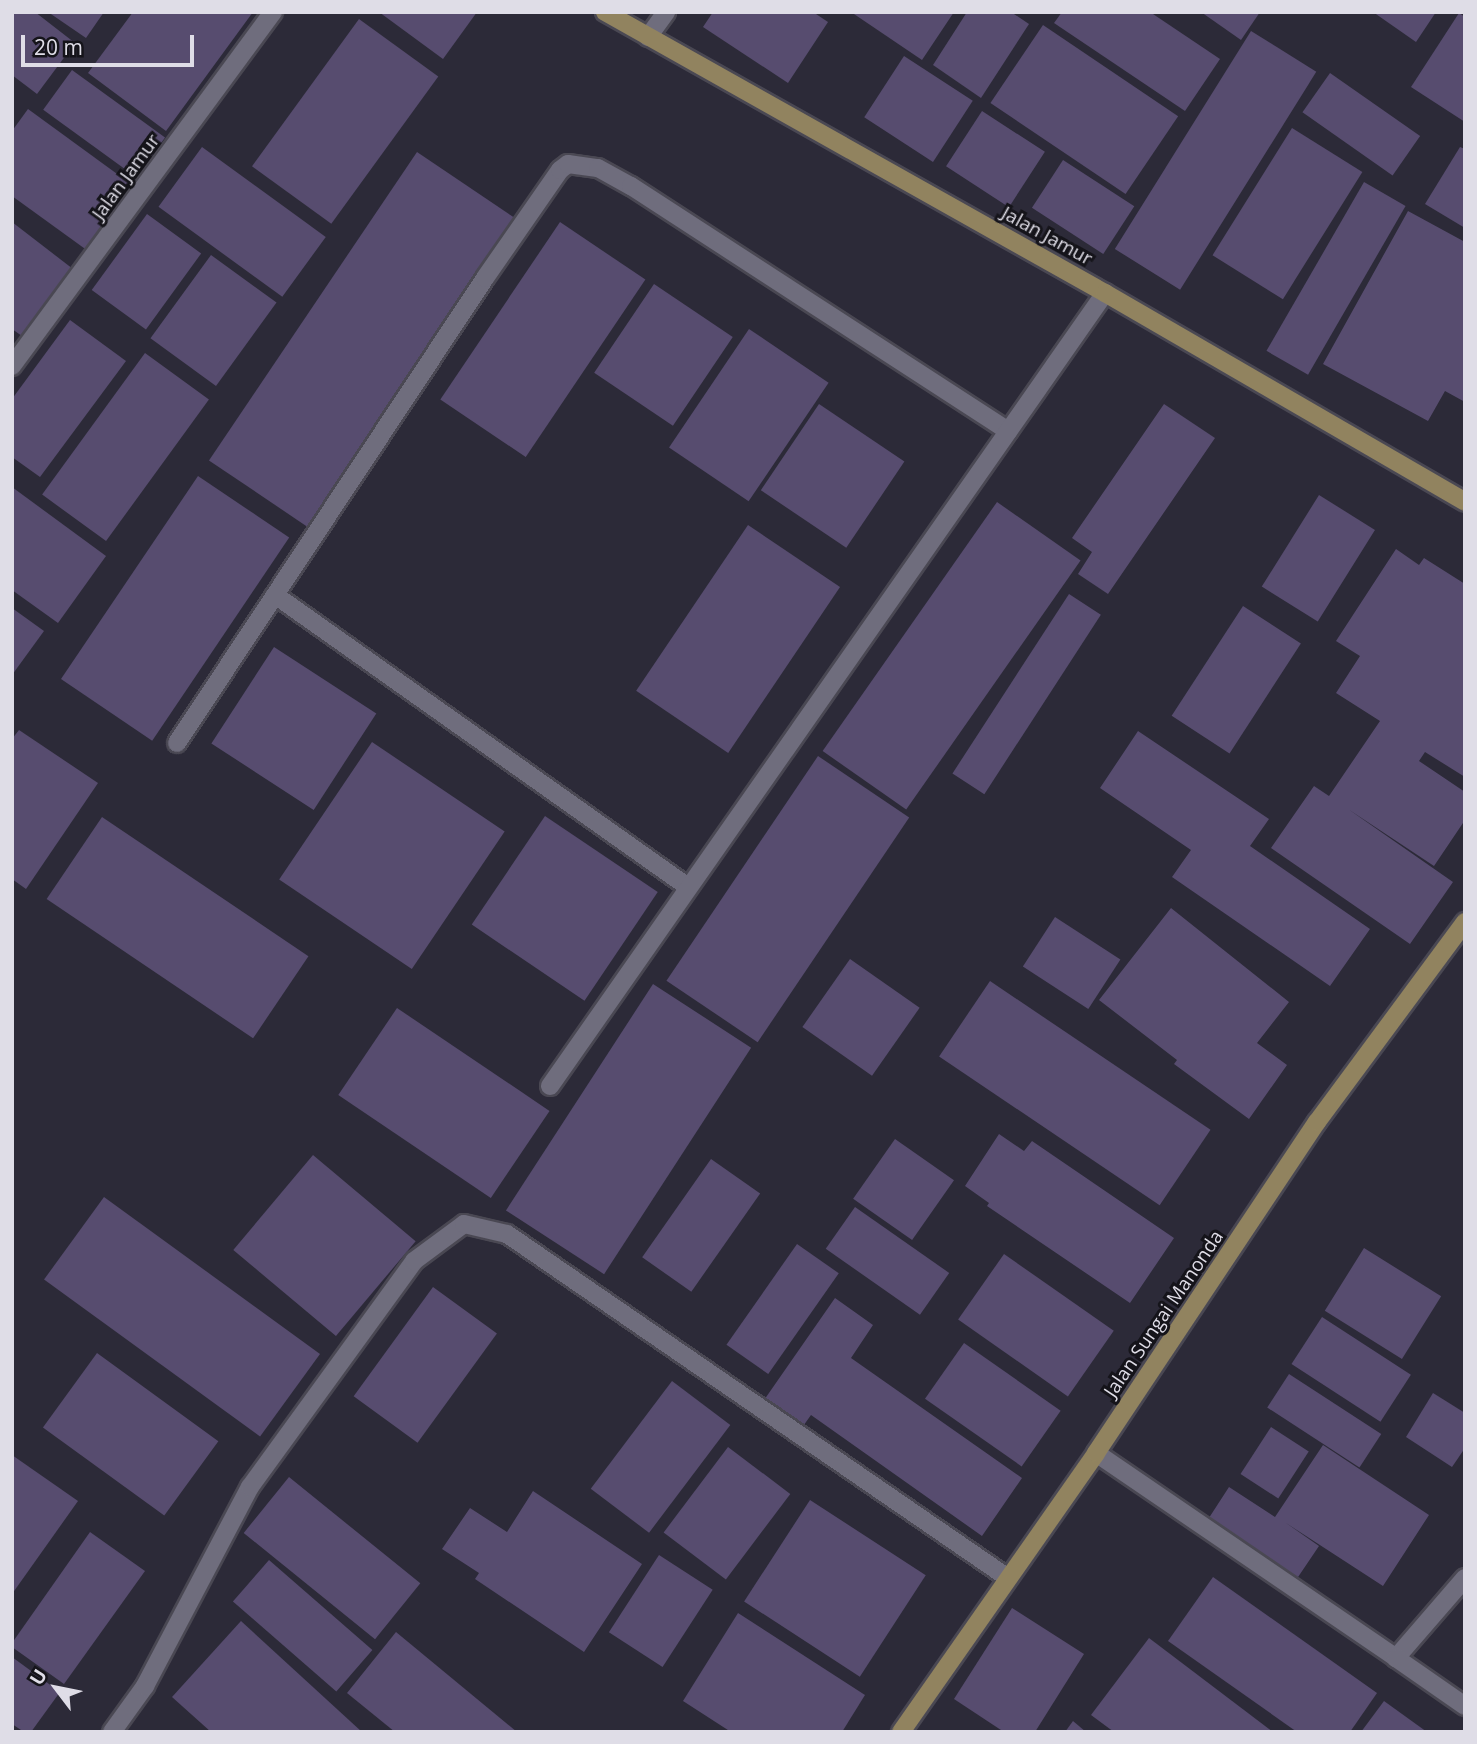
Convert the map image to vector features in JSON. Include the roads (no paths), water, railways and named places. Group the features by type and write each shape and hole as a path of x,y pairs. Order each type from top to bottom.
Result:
{"street":[{"name":"Jalan Jamur","path":"12,366 273,12"},
{"name":"Jalan Jamur","path":"605,12 1105,293 1465,502"},
{"path":"648,37 666,12"},
{"path":"177,743 500,257 560,170 570,164 598,168 631,186 1008,430"},
{"path":"550,1086 1105,293"},
{"path":"275,595 688,887"},
{"name":"Jalan Sungai Manonda","path":"901,1732 1096,1453 1317,1122 1465,922"},
{"path":"113,1732 145,1686 250,1487 414,1261 464,1224 507,1234 1008,1578"},
{"path":"1096,1453 1465,1706"},
{"path":"1396,1658 1465,1578"}]}
